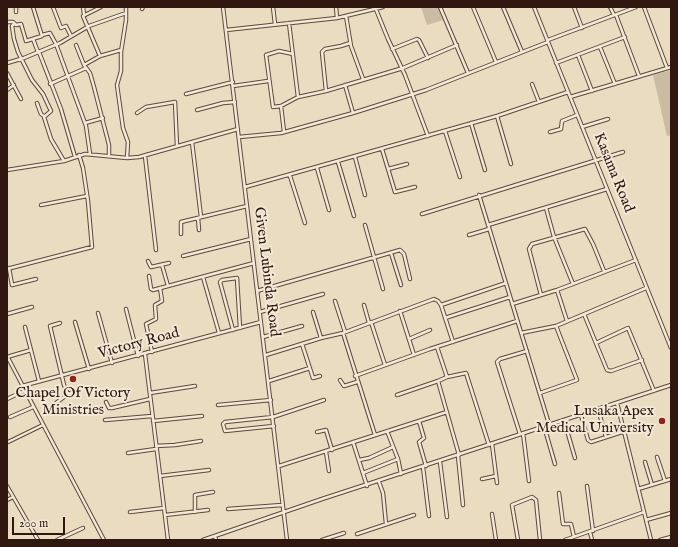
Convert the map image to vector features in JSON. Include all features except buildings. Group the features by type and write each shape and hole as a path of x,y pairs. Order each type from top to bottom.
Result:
{"street":[{"path":"16,7 16,12"},
{"path":"33,7 42,35"},
{"path":"53,7 61,28 66,26 71,36"},
{"path":"83,7 83,16 100,56"},
{"path":"84,14 101,7"},
{"path":"126,7 121,50 121,71 117,85 123,128 128,140 127,158"},
{"name":"Given Lubinda Road","path":"223,7 257,292 266,355 287,540"},
{"path":"273,7 275,24"},
{"path":"336,7 337,18"},
{"path":"226,30 337,18 383,7"},
{"path":"440,7 468,73"},
{"path":"473,7 496,62"},
{"path":"503,7 522,52"},
{"name":"Kasama Road","path":"534,7 671,348"},
{"path":"574,7 582,28"},
{"path":"610,7 625,37 639,76"},
{"path":"239,137 284,132 353,113 412,94 636,7"},
{"path":"644,7 667,68"},
{"path":"375,8 392,49 403,68 429,136"},
{"path":"7,63 21,59 56,44 87,27 126,13"},
{"path":"346,16 350,43 363,80"},
{"path":"7,22 13,22 14,24 21,25 25,41 50,33 56,44 85,123 90,154"},
{"path":"289,23 298,98"},
{"path":"14,24 12,26 14,39 21,59 32,80 43,94 51,111 44,116"},
{"path":"556,62 625,37"},
{"path":"33,39 60,106 75,157"},
{"path":"392,49 417,39 419,40 428,58"},
{"path":"326,91 322,52 325,49 350,43"},
{"path":"76,45 92,79 109,145 109,156"},
{"path":"293,54 279,51 266,54 272,106 281,106 298,98 403,68 457,45"},
{"path":"600,47 615,84"},
{"path":"50,84 67,77 100,56 121,50"},
{"path":"578,55 592,91"},
{"path":"570,97 671,67"},
{"path":"7,72 21,99"},
{"path":"233,86 268,81"},
{"path":"186,94 233,82"},
{"path":"7,90 14,84"},
{"path":"532,84 539,102"},
{"path":"345,85 353,113"},
{"path":"245,187 290,176 497,116 568,92"},
{"path":"137,113 146,107 175,102 177,146"},
{"path":"198,110 223,103 235,102"},
{"path":"37,103 41,114 44,116 51,139 64,161"},
{"path":"281,106 284,132"},
{"path":"550,132 560,129 563,120 577,115"},
{"path":"497,116 511,164"},
{"path":"85,123 103,118"},
{"path":"582,127 608,119"},
{"path":"471,123 485,170"},
{"path":"7,170 64,161 79,155 90,154 127,158 145,156 238,129"},
{"path":"445,131 460,177"},
{"path":"192,142 200,230"},
{"path":"382,149 395,192 415,187"},
{"path":"422,214 479,195 623,152"},
{"path":"36,279 12,286 8,268 92,247 88,196 79,155"},
{"path":"145,156 156,250"},
{"path":"355,157 365,195"},
{"path":"338,162 354,216"},
{"path":"388,169 407,164"},
{"path":"317,168 329,210"},
{"path":"290,176 305,223"},
{"path":"488,225 607,189"},
{"path":"479,195 550,424"},
{"path":"41,205 88,196"},
{"path":"181,234 181,222 247,206"},
{"path":"546,208 554,237 573,284"},
{"path":"364,225 383,289"},
{"path":"469,236 489,229"},
{"path":"541,295 529,247 554,237 585,229 604,271"},
{"path":"183,256 251,239"},
{"path":"257,292 400,250 403,252 410,279"},
{"path":"391,253 401,285"},
{"path":"512,304 557,290 636,260"},
{"path":"148,261 150,267 169,263"},
{"path":"149,276 151,290 254,263"},
{"path":"162,264 168,286"},
{"path":"203,277 219,334"},
{"path":"233,330 220,282 222,280 237,278 240,328"},
{"path":"441,305 506,283"},
{"path":"152,352 146,324 156,319 155,305 162,301 160,288"},
{"path":"521,332 556,326 646,288"},
{"path":"557,290 567,321"},
{"path":"260,312 323,294"},
{"path":"445,318 510,297"},
{"path":"266,355 321,338 344,333 434,299 441,305 453,342"},
{"path":"335,301 355,376 375,435"},
{"path":"364,304 385,365"},
{"path":"7,314 32,307"},
{"path":"126,309 138,356"},
{"path":"400,311 414,355"},
{"path":"313,312 321,338"},
{"path":"98,313 112,363"},
{"path":"584,314 609,371 642,360"},
{"path":"355,376 517,321"},
{"path":"76,322 88,369"},
{"name":"Victory Road","path":"22,386 261,322"},
{"path":"60,323 50,326 68,394"},
{"path":"263,337 302,326"},
{"path":"540,393 577,380 556,326"},
{"path":"25,327 39,381"},
{"path":"596,343 628,328 654,391"},
{"path":"409,339 430,330"},
{"path":"302,344 313,378 320,376"},
{"path":"437,347 447,377"},
{"path":"31,350 7,357 8,362 104,540"},
{"path":"520,434 497,362 500,359 527,351"},
{"path":"145,354 168,540"},
{"path":"269,381 310,368"},
{"path":"397,395 447,377 466,372 491,444 497,483"},
{"path":"340,380 344,386 357,382"},
{"path":"438,381 459,455 463,505"},
{"path":"203,540 671,385"},
{"path":"150,393 195,386"},
{"path":"7,399 24,391"},
{"path":"56,404 68,394 78,391"},
{"path":"106,402 109,408 112,408 150,399"},
{"path":"218,405 271,400"},
{"path":"274,426 225,432 223,430 223,424 225,422 273,417 324,400"},
{"path":"617,403 651,540"},
{"path":"10,417 33,407"},
{"path":"598,409 606,437"},
{"path":"279,466 447,412"},
{"path":"581,415 588,440 592,442 625,431"},
{"path":"105,420 152,416"},
{"path":"153,421 202,416"},
{"path":"564,420 575,458"},
{"path":"419,421 424,438 419,442 424,467 429,516"},
{"path":"8,442 43,425"},
{"path":"544,426 555,464"},
{"path":"317,432 326,430 332,450"},
{"path":"387,431 398,459 401,475"},
{"path":"523,433 529,481"},
{"path":"128,453 202,441"},
{"path":"353,442 367,486"},
{"path":"359,460 369,458 393,447"},
{"path":"326,452 330,471"},
{"path":"657,457 665,481"},
{"path":"363,473 398,459"},
{"path":"440,462 447,517"},
{"path":"645,462 652,485"},
{"path":"160,476 209,470"},
{"path":"482,479 496,476"},
{"path":"638,489 671,479"},
{"path":"379,482 383,494 386,524"},
{"path":"7,486 38,540"},
{"path":"587,486 592,540"},
{"path":"195,512 195,495 213,492"},
{"path":"559,493 563,524 571,524 574,537"},
{"path":"7,500 13,497"},
{"path":"518,540 512,505 532,497 536,500 540,540"},
{"path":"228,509 282,505"},
{"path":"130,512 164,508"},
{"path":"165,515 208,510"},
{"path":"565,540 644,512"},
{"path":"646,520 671,513"},
{"path":"492,514 496,540"},
{"path":"357,534 414,515"},
{"path":"57,540 83,528"},
{"path":"322,540 344,533"},
{"path":"215,536 216,540"},
{"path":"660,540 671,537"}],"shaded area":[{"path":"421,7 438,7 443,20 427,25"},
{"path":"671,70 671,135 667,136 653,75"}],"place":[{"name":"Chapel Of Victory Ministries","path":"73,379"},
{"name":"Lusaka Apex Medical University","path":"662,421"}]}
